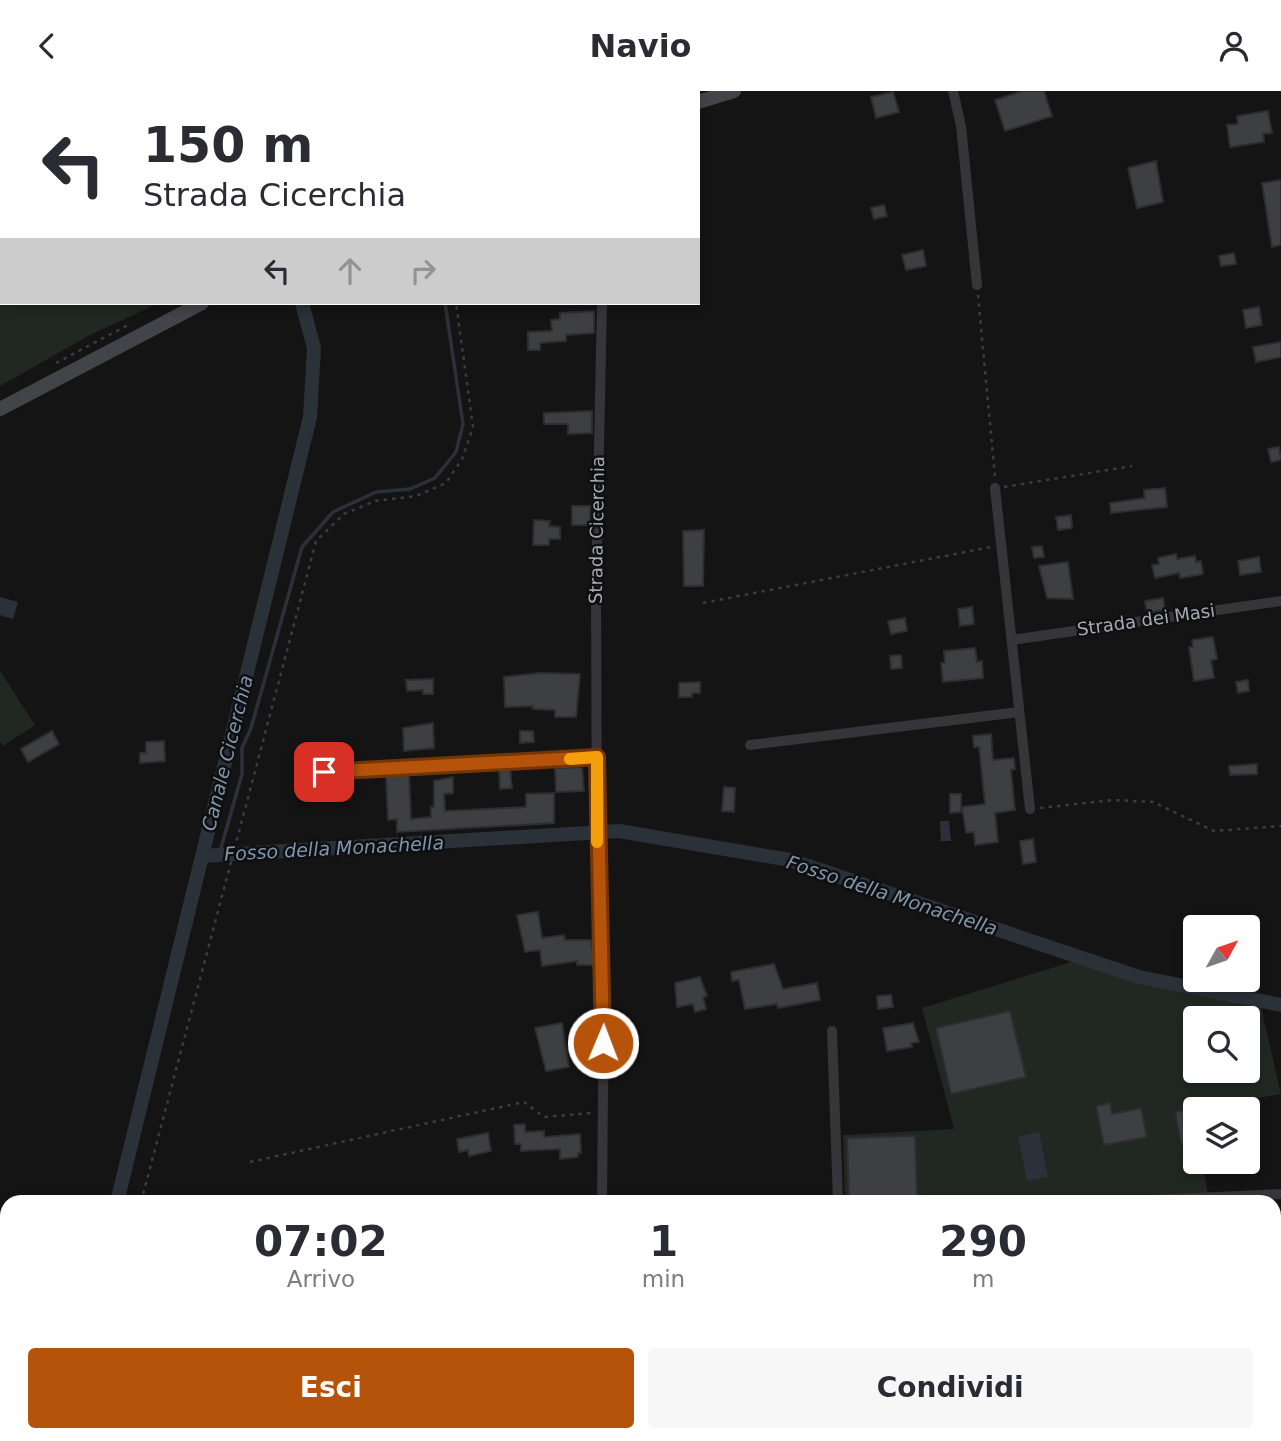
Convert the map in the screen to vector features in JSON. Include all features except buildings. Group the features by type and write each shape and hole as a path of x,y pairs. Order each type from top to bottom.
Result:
{"main road":[{"path":"700,101 734,91"},
{"path":"0,409 198,305"}],"street":[{"path":"953,91 962,134 977,285"},
{"name":"Strada Cicerchia","path":"602,305 596,589 597,852 604,972 602,1195"},
{"path":"995,488 1030,809"},
{"name":"Strada dei Masi","path":"1012,640 1281,601"},
{"path":"750,745 1019,712"},
{"path":"324,772 597,757"},
{"path":"832,1031 838,1195"},
{"path":"1242,1195 1281,1193"}],"path":[{"path":"977,285 995,456 995,488 1132,466"},
{"path":"143,1195 316,541 344,514 375,501 416,496 446,483 462,459 473,426 456,305"},
{"path":"703,603 1001,545"},
{"path":"1030,809 1113,800 1153,801 1214,831 1281,826"},
{"path":"250,1162 524,1102 544,1117 601,1112"}],"shaded area":[{"path":"0,305 155,305 90,335 0,386"},
{"path":"0,597 18,602 13,619 0,615"},
{"path":"0,671 35,725 3,746 0,741"},
{"path":"940,821 949,821 951,841 941,841"},
{"path":"1078,960 1138,980 1183,988 1183,992 1202,992 1260,1003 1281,1094 1260,1098 1183,1097 1183,1174 1204,1174 1208,1193 845,1195 843,1135 954,1129 922,1008"},
{"path":"1039,1132 1048,1177 1027,1181 1018,1136"}],"waterway":[{"name":"Canale Cicerchia","path":"119,1195 310,417 314,348 303,305"},
{"path":"219,855 242,774 242,748 251,728 302,547 333,512 376,492 410,489 435,478 456,452 463,424 445,305"},
{"name":"Fosso della Monachella","path":"202,856 619,831 790,860 1139,977 1281,1005"}],"slow traffic":[{"path":"570,759 597,757 597,842"}],"route":[{"path":"324,772 597,757 597,859 604,972 603,1043"}]}
